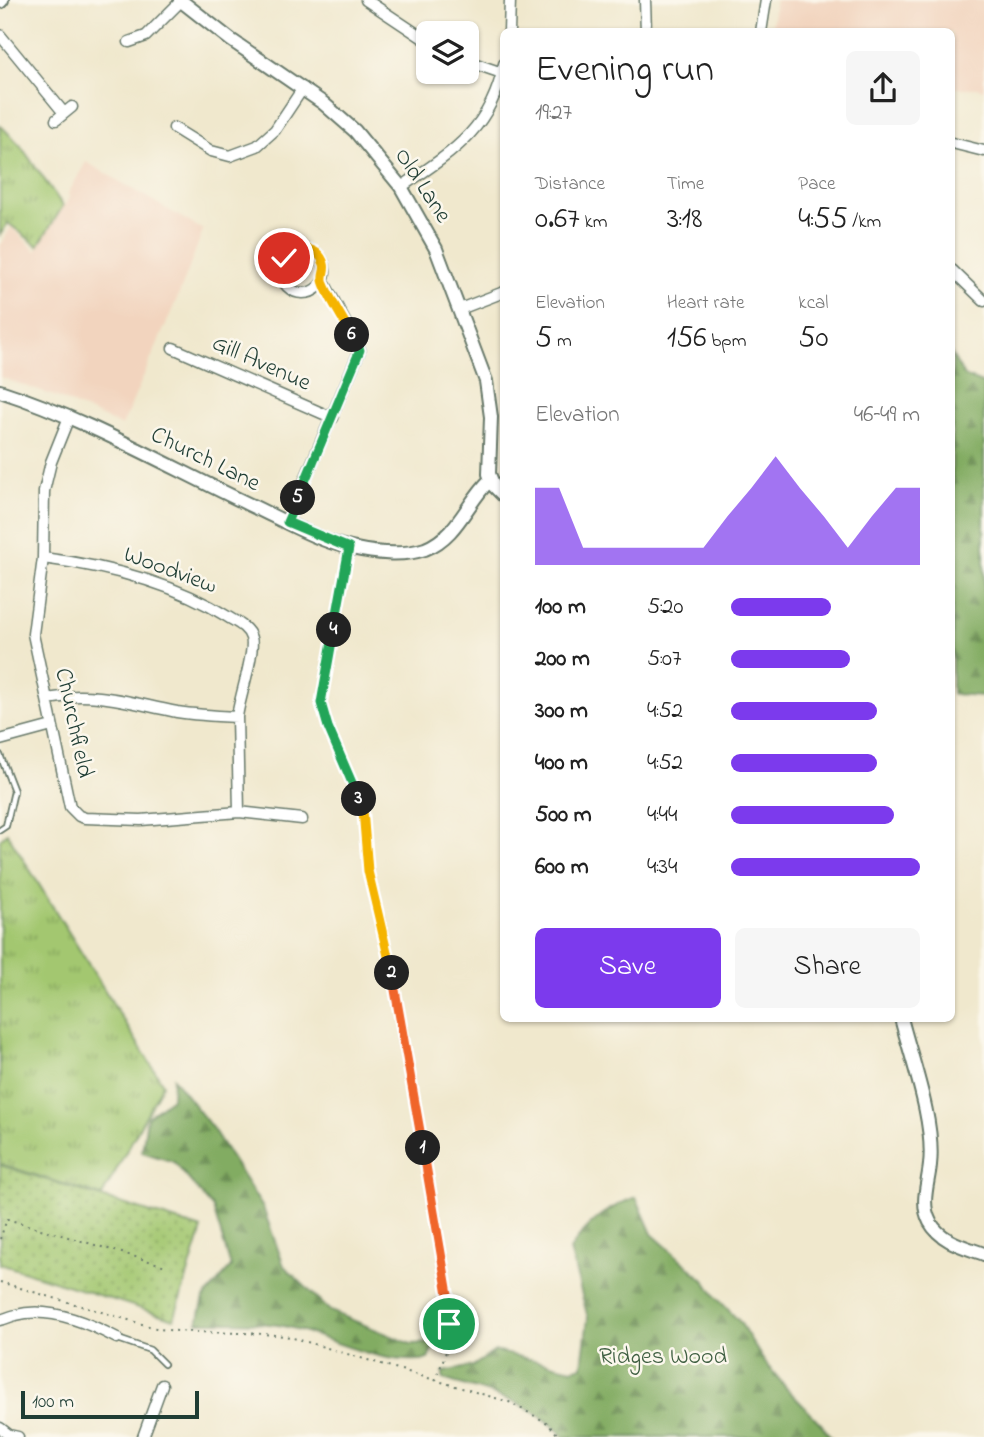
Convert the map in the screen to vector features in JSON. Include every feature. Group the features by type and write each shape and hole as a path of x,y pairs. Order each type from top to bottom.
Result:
{"main road":[{"name":"Old Lane","path":"181,1 231,40 303,88 355,131 401,187 426,227 460,309 489,395 490,480"},
{"name":"Church Lane","path":"0,391 69,417 287,522 349,548 376,553 415,551 434,544 453,529 490,480"},
{"path":"490,480 500,491"},
{"path":"902,1022 929,1130 931,1155 925,1190 926,1213 930,1223 942,1236 984,1254"}],"street":[{"path":"366,0 416,33"},
{"path":"509,28 510,0"},
{"path":"645,0 646,28"},
{"path":"762,28 765,0"},
{"path":"129,42 146,37 181,1"},
{"path":"0,35 64,113"},
{"path":"479,64 500,68"},
{"path":"401,187 451,154 474,131 491,106 500,78"},
{"path":"174,128 211,151 230,156 257,146 275,130 303,88"},
{"path":"955,144 984,151"},
{"path":"287,522 360,350 323,280 325,265 317,253 303,248 284,258 280,272 282,279 292,290 306,293 313,291 323,280"},
{"path":"955,273 984,301"},
{"path":"460,309 500,294"},
{"name":"Gill Avenue","path":"173,348 333,418"},
{"name":"Churchfield","path":"69,417 45,481 42,507 43,558 33,634 70,807 79,816 141,820 206,817 239,812 302,819"},
{"name":"Woodview","path":"43,558 94,567 175,590 221,612 244,627 251,636 253,646 239,698 237,717 239,812"},
{"path":"47,699 73,695 106,697 174,711 237,717"},
{"path":"0,740 52,726"},
{"path":"0,1320 16,1309 51,1314 99,1328 117,1338"},
{"path":"143,1437 162,1385"},
{"path":"0,1427 12,1436"}],"lane":[{"path":"0,755 14,792 6,826 0,830"},
{"path":"117,1338 150,1350 164,1364"}],"path":[{"path":"349,548 321,703 328,727 363,810 368,871 397,994 449,1300 448,1346 436,1380"},
{"path":"0,1217 166,1266"},
{"path":"0,1239 7,1219"},
{"path":"0,1282 159,1329 180,1332 258,1332 290,1337 509,1402 546,1422 560,1437"}],"shaded area":[{"path":"776,0 984,0 984,90 955,88 955,28 771,28"},
{"path":"86,162 203,230 182,287 122,426 57,397 0,377 0,246 11,227 36,251 70,197 68,194"}],"green space":[{"path":"0,125 20,145 63,206 38,246 8,223 0,235"},
{"path":"955,360 964,376 984,384 984,696 955,694"},
{"path":"7,833 163,1084 102,1196 0,1164 0,839"},
{"path":"173,1078 213,1129 263,1208 284,1266 330,1311 411,1344 435,1343 428,1359 378,1356 285,1326 248,1322 198,1322 204,1298 231,1267 213,1208 174,1162 142,1152 147,1117 172,1098"},
{"path":"0,1165 202,1229 174,1319 0,1264"},
{"name":"Ridges Wood","path":"636,1197 652,1234 706,1282 715,1296 740,1322 763,1360 831,1437 564,1437 552,1425 524,1407 443,1379 443,1372 473,1366 495,1351 572,1369 582,1366 588,1318 570,1250 598,1218"}],"route":[{"path":"284,258 295,249 303,248 317,253 322,259 325,265 323,280 360,350 287,522 349,548 321,703 328,727 363,810 368,871 397,994 449,1300 449,1324"}]}
